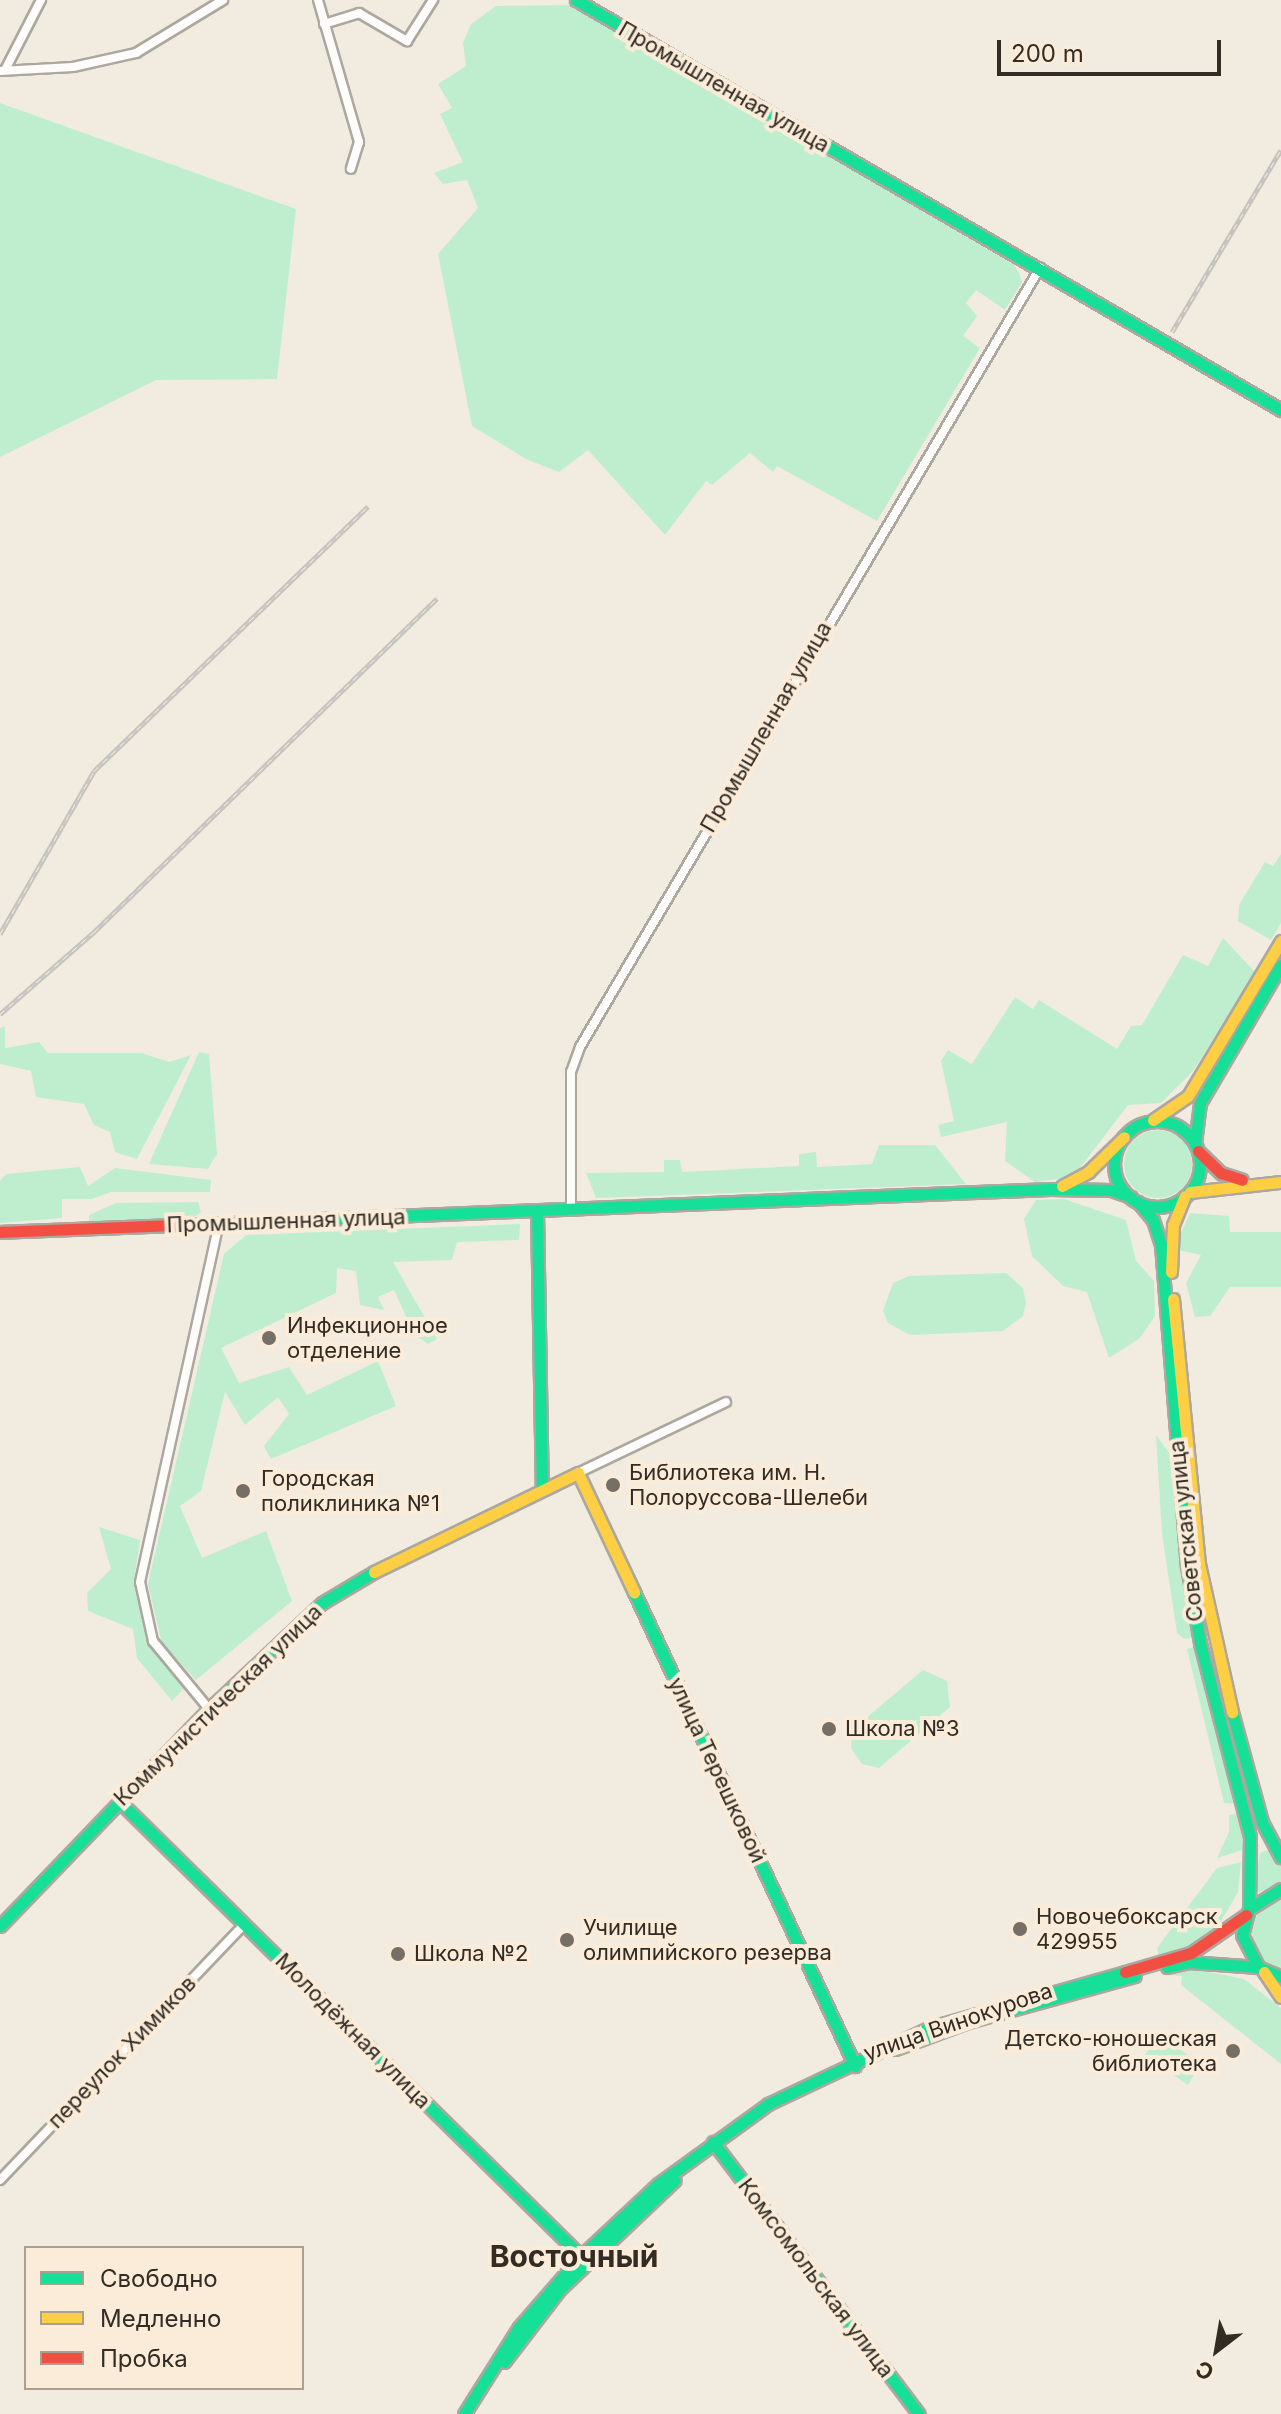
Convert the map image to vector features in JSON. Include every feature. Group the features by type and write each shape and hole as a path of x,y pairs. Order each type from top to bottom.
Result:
{"street":[{"path":"3,70 41,0"},
{"path":"3,70 73,67 136,53 223,0"},
{"path":"318,0 359,142 351,169"},
{"path":"324,24 359,13 407,41 433,0"},
{"name":"Промышленная улица","path":"576,0 1281,410"},
{"name":"Промышленная улица","path":"571,1210 571,1072 580,1047 1040,268"},
{"path":"1262,1182 1188,1194 1163,1206 1134,1200 1115,1169 1124,1137 1188,1096 1279,948"},
{"path":"1188,1194 1199,1175 1200,1103 1281,965"},
{"path":"1150,1121 1177,1126 1228,1177 1281,1182"},
{"name":"Промышленная улица","path":"1050,1189 1076,1181 1124,1137"},
{"name":"Промышленная улица","path":"0,1232 1050,1189 1111,1190 1134,1200"},
{"name":"Советская улица","path":"1188,1194 1173,1225 1168,1281 1188,1577 1250,1837 1243,1943 1261,1970"},
{"name":"Советская улица","path":"1134,1200 1157,1231 1168,1281"},
{"path":"537,1211 542,1489"},
{"path":"209,1709 153,1641 140,1582 219,1224"},
{"name":"Советская улица","path":"1170,1313 1198,1554 1212,1641 1262,1822 1281,1857"},
{"name":"Коммунистическая улица","path":"0,1926 209,1709 322,1603 405,1553 726,1402"},
{"name":"улица Терешковой","path":"578,1473 854,2063"},
{"name":"Молодёжная улица","path":"119,1801 584,2259"},
{"name":"улица Винокурова","path":"464,2414 502,2358 584,2259 715,2145 854,2063 884,2050 1024,1997 1191,1953 1247,1912 1264,1895 1281,1889"},
{"name":"переулок Химиков","path":"0,2180 245,1924"},
{"name":"улица Винокурова","path":"884,2050 968,2022 1189,1962 1261,1970 1281,1977"},
{"path":"1261,1970 1281,1997"},
{"name":"Комсомольская улица","path":"715,2145 919,2414"},
{"name":"улица Винокурова","path":"472,2414 502,2358"}],"green space":[{"path":"571,5 1014,265 1019,273 1022,282 1005,310 976,290 966,303 977,316 963,336 980,348 877,521 777,466 773,472 750,453 712,485 706,481 665,535 588,450 559,472 526,459 472,426 438,254 478,208 467,180 443,184 434,173 463,162 440,114 452,108 438,84 466,66 463,43 471,24 496,6"},
{"path":"0,103 296,209 277,379 156,380 0,457"},
{"path":"1281,854 1281,923 1271,940 1238,921 1239,905 1265,862 1273,866"},
{"path":"1223,938 1255,972 1193,1071 1161,1103 1128,1105 1073,1177 1035,1182 1005,1161 1007,1122 941,1137 938,1125 954,1121 941,1061 948,1050 972,1064 1015,997 1033,1009 1039,1000 1117,1049 1131,1026 1142,1025 1183,955 1208,966"},
{"path":"5,1026 5,1048 39,1042 48,1053 142,1053 169,1062 191,1055 137,1159 115,1152 110,1132 94,1125 84,1104 36,1097 31,1071 0,1064 0,1028"},
{"path":"199,1052 209,1054 217,1154 208,1169 149,1164"},
{"path":"1158,1130 1182,1140 1192,1164 1182,1188 1158,1198 1134,1188 1124,1164 1134,1140"},
{"path":"879,1145 935,1145 966,1184 596,1198 586,1173 664,1172 664,1160 680,1160 682,1172 799,1166 799,1154 816,1152 817,1167 872,1164"},
{"path":"80,1167 88,1186 115,1168 211,1180 210,1192 111,1192 92,1199 62,1199 62,1218 0,1223 0,1181 6,1174"},
{"path":"1064,1199 1126,1220 1136,1261 1154,1281 1155,1316 1140,1338 1109,1358 1087,1292 1063,1286 1032,1256 1024,1219 1036,1200"},
{"path":"198,1202 201,1212 190,1220 89,1222 89,1215 116,1203"},
{"path":"1190,1213 1229,1216 1230,1232 1281,1232 1281,1287 1230,1287 1210,1316 1195,1317 1186,1283 1201,1255 1174,1249"},
{"path":"520,1224 519,1240 457,1242 452,1260 393,1262 437,1339 428,1344 414,1334 394,1290 378,1297 384,1310 360,1305 356,1271 337,1268 336,1293 221,1348 239,1383 289,1367 307,1395 378,1361 396,1406 271,1459 264,1446 289,1414 278,1397 245,1425 225,1392 201,1491 180,1506 202,1558 266,1531 292,1601 196,1680 162,1644 148,1584 224,1254 246,1235"},
{"path":"1006,1273 1023,1288 1026,1303 1023,1316 1003,1331 910,1335 888,1323 883,1311 893,1283 909,1276"},
{"path":"1156,1435 1174,1459 1196,1637 1184,1639 1177,1633 1162,1534"},
{"path":"99,1527 140,1540 134,1580 150,1647 186,1686 172,1701 137,1658 133,1629 88,1611 87,1593 111,1569"},
{"path":"1194,1647 1200,1653 1236,1804 1224,1803 1187,1649"},
{"path":"923,1670 947,1681 950,1707 879,1768 862,1764 851,1748 852,1730"},
{"path":"1239,1813 1246,1849 1217,1858 1229,1832 1229,1815"},
{"path":"1271,1849 1281,1865 1281,1884 1259,1892 1254,1888 1260,1853"},
{"path":"1241,1862 1238,1892 1216,1930 1204,1940 1159,1957 1157,1948 1217,1868"},
{"path":"1281,1897 1281,1970 1259,1959 1249,1939 1260,1907"},
{"path":"1185,1967 1244,1979 1281,2008 1281,2064 1181,1985 1182,1976 1170,1975 1169,1970"},
{"path":"1158,2033 1200,2064 1188,2085 1145,2055"}],"railway":[{"path":"1172,332 1281,150"},
{"path":"0,934 94,771 368,506"},
{"path":"0,1014 95,931 437,598"}],"traffic: fast":[{"path":"576,0 1281,410"},
{"path":"1195,1143 1200,1103 1281,965"},
{"path":"1157,1121 1173,1125 1187,1134 1196,1148 1200,1164 1196,1180 1187,1194 1173,1203 1157,1207 1141,1203 1127,1194 1118,1180 1114,1164 1118,1148 1127,1134 1141,1125 1157,1121"},
{"path":"295,1220 1050,1189 1111,1190 1131,1197"},
{"path":"1138,1202 1153,1220 1161,1245 1187,1566 1200,1643 1250,1837 1249,1909"},
{"path":"537,1211 542,1489"},
{"path":"0,1926 209,1709 322,1603 374,1572"},
{"path":"634,1592 855,2066"},
{"path":"1232,1712 1262,1822 1281,1857"},
{"path":"119,1801 586,2261"},
{"path":"1281,1889 1249,1909 1242,1935 1258,1967 1281,1977"},
{"path":"1167,1967 1189,1962 1258,1967"},
{"path":"464,2414 519,2327 581,2256 658,2184 768,2104 931,2027 1125,1972"},
{"path":"895,2049 968,2022 1135,1976"},
{"path":"713,2142 919,2414"},
{"path":"504,2362 560,2289 675,2180"}],"traffic: slow":[{"path":"1153,1120 1188,1096 1281,941"},
{"path":"1062,1186 1088,1172 1124,1137"},
{"path":"1190,1192 1281,1182"},
{"path":"1171,1272 1173,1225 1185,1196"},
{"path":"1173,1299 1199,1564 1232,1712"},
{"path":"374,1572 578,1473 634,1592"},
{"path":"1264,1972 1281,1997"}],"traffic: jam":[{"path":"1198,1151 1221,1173 1242,1180"},
{"path":"0,1232 295,1220"},
{"path":"1125,1972 1191,1953 1246,1915"}],"place":[{"name":"Инфекционное отделение","path":"269,1338"},
{"name":"Библиотека им. Н. Полоруссова-Шелеби","path":"613,1485"},
{"name":"Городская поликлиника №1","path":"243,1491"},
{"name":"Школа №3","path":"829,1729"},
{"name":"Новочебоксарск 429955","path":"1020,1929"},
{"name":"Училище олимпийского резерва","path":"567,1940"},
{"name":"Школа №2","path":"398,1954"},
{"name":"Детско-юношеская библиотека","path":"1233,2051"}],"district":[{"name":"Восточный","path":"574,2256"}]}
